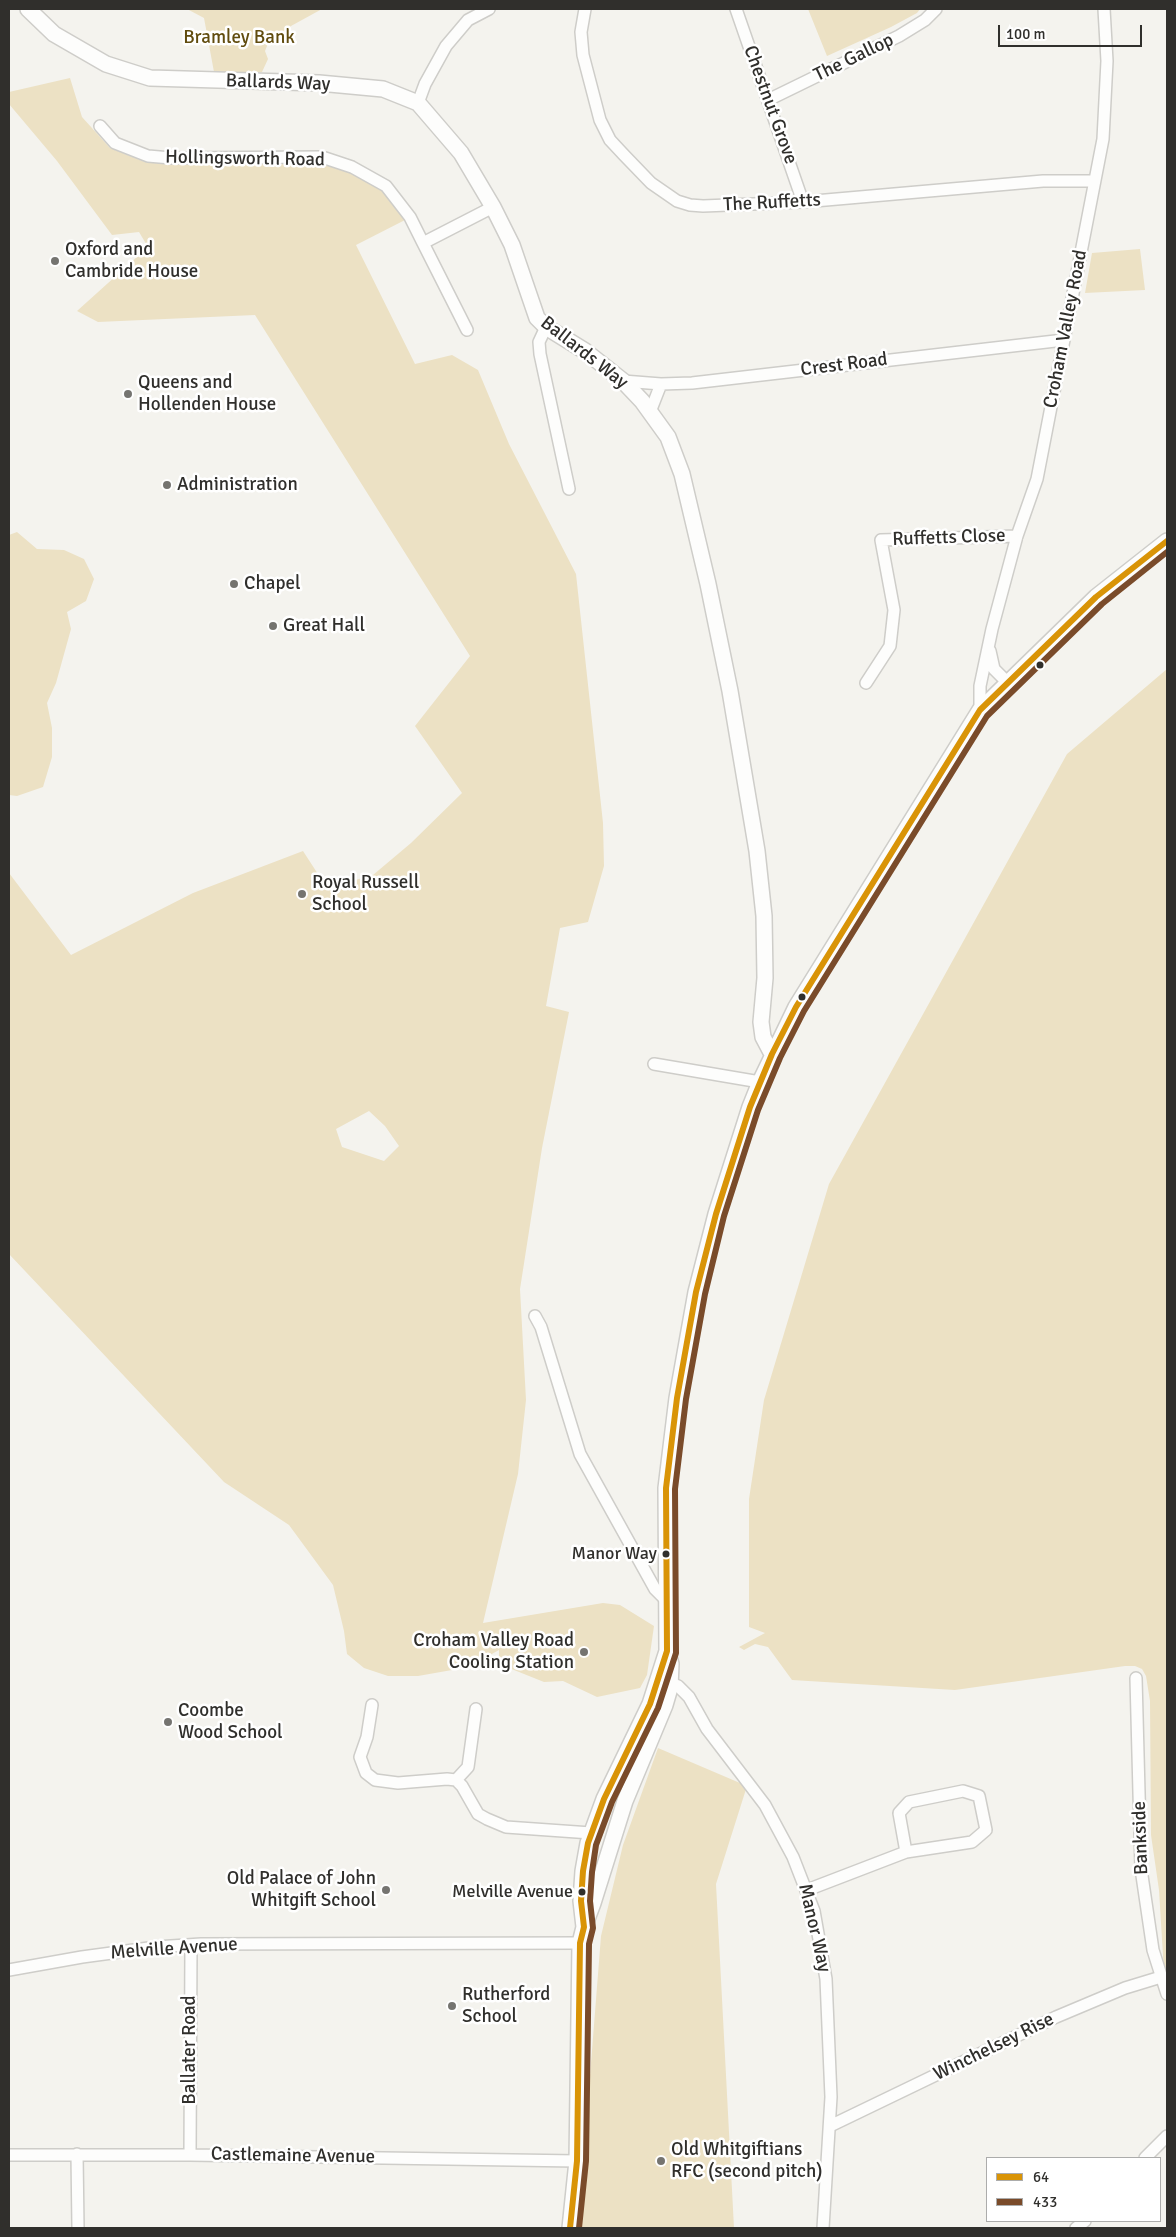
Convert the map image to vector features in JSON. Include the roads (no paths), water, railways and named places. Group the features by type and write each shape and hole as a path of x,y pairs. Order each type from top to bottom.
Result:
{"street":[{"name":"Ballards Way","path":"28,9 54,34 97,59 106,64 150,78 319,83 383,89 418,103 461,153 493,207 512,244 537,318 546,327 585,351 623,382 650,412 668,438 682,474 708,584 730,691 757,851 764,916 764,978 760,1022 763,1038 772,1054"},
{"path":"418,103 425,84 446,46 468,20 489,9"},
{"name":"The Ruffetts","path":"585,9 581,32 583,55 600,120 610,140 651,183 677,201 690,205 803,202 1043,181 1094,181"},
{"name":"Chestnut Grove","path":"736,9 803,202"},
{"name":"The Gallop","path":"768,100 899,36 925,20 936,9"},
{"name":"Croham Valley Road","path":"980,710 980,686 989,644 1017,536 1037,479 1103,139 1107,60 1104,9"},
{"name":"Hollingsworth Road","path":"100,126 115,143 148,156 171,158 322,157 352,167 386,186 410,217 467,330"},
{"path":"423,243 493,207"},
{"path":"546,327 539,342 540,354 569,489"},
{"name":"Crest Road","path":"623,382 692,383 1064,340"},
{"path":"650,412 661,384"},
{"name":"Ruffetts Close","path":"866,683 890,646 894,610 881,540 1017,536"},
{"path":"570,2228 577,2161 580,1943 625,1800 665,1705 664,1680 667,1651 666,1488 677,1398 696,1292 716,1214 750,1107 772,1054 796,1007 844,926 980,710 1096,597 1167,542"},
{"name":"Croham Valley Road","path":"989,644 994,669 1007,682"},
{"path":"654,1064 760,1082"},
{"path":"534,1316 541,1327 580,1454 655,1589 667,1601"},
{"name":"Bankside","path":"1136,1678 1141,1869 1150,1933 1167,1994"},
{"path":"584,1927 581,1902 583,1871 591,1833 604,1799 650,1704 664,1680"},
{"name":"Manor Way","path":"664,1680 689,1697 707,1729 765,1805 784,1839 807,1890 818,1929 826,1979 830,2126 823,2228"},
{"path":"372,1705 367,1737 360,1757 362,1765 375,1780 398,1783 456,1780 462,1786 478,1814 506,1827 591,1833"},
{"path":"456,1780 468,1766 476,1709"},
{"path":"807,1890 906,1852 972,1842 986,1830 979,1796 963,1791 909,1802 899,1813 906,1852"},
{"name":"Melville Avenue","path":"9,1970 156,1947 191,1945 580,1943"},
{"name":"Ballater Road","path":"190,2155 191,1945"},
{"name":"Winchelsey Rise","path":"830,2126 1056,2017 1125,1988 1161,1977"},
{"path":"1146,2157 1167,2136"},
{"path":"77,2154 78,2228"},
{"name":"Castlemaine Avenue","path":"9,2155 190,2155 577,2161"}],"place":[{"name":"Oxford and Cambride House","path":"55,261"},
{"name":"Queens and Hollenden House","path":"128,394"},
{"name":"Administration","path":"167,485"},
{"name":"Chapel","path":"234,584"},
{"name":"Great Hall","path":"273,626"},
{"name":"Royal Russell School","path":"302,894"},
{"name":"Manor Way","path":"666,1554"},
{"name":"Croham Valley Road Cooling Station","path":"584,1652"},
{"name":"Coombe Wood School","path":"168,1722"},
{"name":"Old Palace of John Whitgift School","path":"386,1890"},
{"name":"Melville Avenue","path":"582,1892"},
{"name":"Rutherford School","path":"452,2006"},
{"name":"Old Whitgiftians RFC (second pitch)","path":"661,2161"}],"park label":[{"name":"Bramley Bank","path":"239,38"}]}
